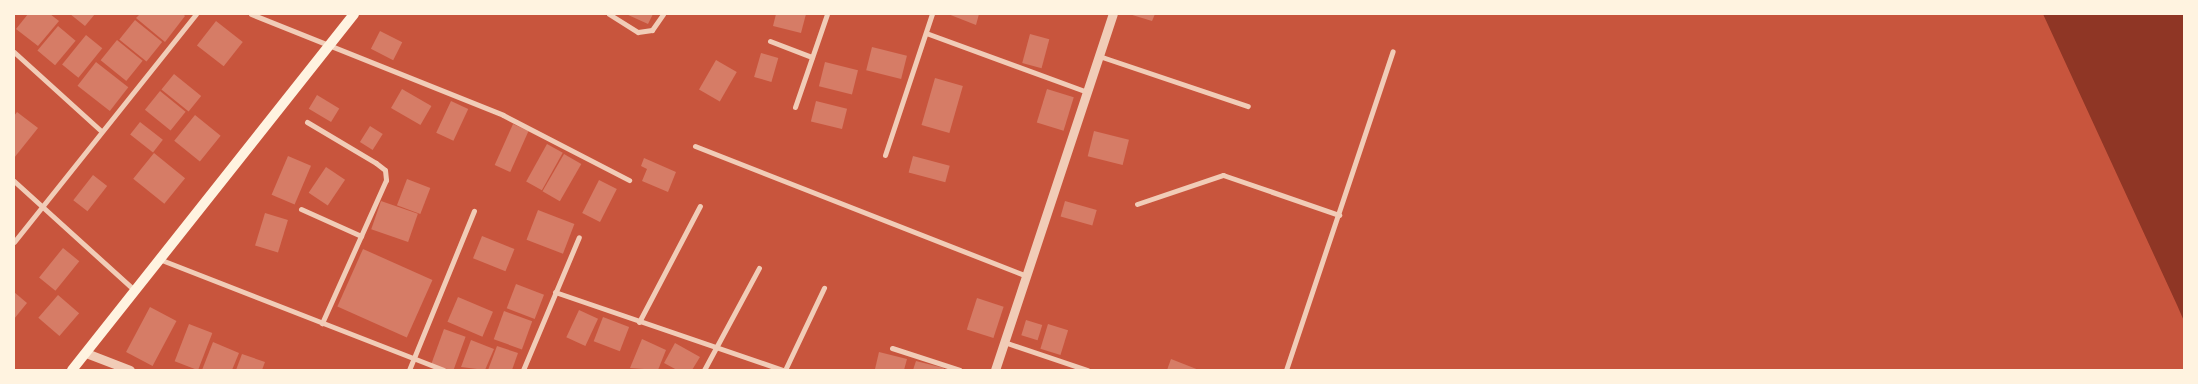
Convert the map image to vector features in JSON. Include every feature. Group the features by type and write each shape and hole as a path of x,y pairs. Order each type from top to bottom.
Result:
{"main road":[{"path":"72,370 157,258 354,14"}],"street":[{"path":"14,242 196,14"},
{"path":"251,14 327,48 503,115 629,180"},
{"path":"609,14 638,32 652,30 663,14"},
{"path":"795,106 826,14"},
{"path":"885,154 932,14"},
{"path":"995,370 1113,14"},
{"path":"926,33 1087,92"},
{"path":"770,42 812,57"},
{"path":"1286,370 1393,51"},
{"path":"14,52 101,131"},
{"path":"1099,56 1248,106"},
{"path":"307,122 385,170 386,180 322,323"},
{"path":"695,146 1026,276"},
{"path":"1137,204 1223,175 1339,215"},
{"path":"14,181 44,206 133,289"},
{"path":"640,322 700,206"},
{"path":"301,209 361,236"},
{"path":"409,370 474,210"},
{"path":"523,370 579,237"},
{"path":"157,258 443,370"},
{"path":"704,370 759,268"},
{"path":"556,292 715,350 784,370 824,288"},
{"path":"1004,342 1087,370"},
{"path":"892,348 960,370"},
{"path":"86,353 130,370"}],"shaded area":[{"path":"2043,14 2184,14 2184,321 2177,305"}],"building":[{"path":"28,14 50,14 59,21 38,46 16,29"},
{"path":"70,14 95,14 85,26"},
{"path":"140,14 183,14 185,16 165,42 136,18"},
{"path":"626,14 653,14 648,24"},
{"path":"776,14 806,14 801,33 773,26"},
{"path":"948,14 979,14 976,25"},
{"path":"1129,14 1155,14 1152,21"},
{"path":"135,20 162,42 146,61 119,39"},
{"path":"216,21 243,42 224,66 197,45"},
{"path":"58,26 76,41 55,65 37,51"},
{"path":"380,31 402,42 393,60 371,49"},
{"path":"1030,34 1049,39 1042,68 1022,63"},
{"path":"86,35 102,48 78,78 62,65"},
{"path":"117,40 143,61 126,81 101,60"},
{"path":"872,47 907,56 901,79 866,70"},
{"path":"761,53 778,58 771,82 754,77"},
{"path":"716,60 737,72 720,101 699,89"},
{"path":"96,62 128,87 110,111 78,86"},
{"path":"825,62 858,70 852,94 819,86"},
{"path":"174,74 201,96 189,112 161,90"},
{"path":"935,78 963,86 949,133 921,125"},
{"path":"402,89 431,106 420,125 391,108"},
{"path":"1047,89 1074,97 1064,131 1037,122"},
{"path":"160,91 186,112 171,130 145,110"},
{"path":"317,95 339,108 331,122 309,109"},
{"path":"451,101 468,109 453,141 436,133"},
{"path":"816,101 847,109 842,129 811,121"},
{"path":"17,112 38,128 14,158 14,116"},
{"path":"195,115 221,136 200,161 174,141"},
{"path":"140,122 163,140 153,152 130,135"},
{"path":"513,124 529,131 510,172 495,165"},
{"path":"370,126 383,134 373,150 360,142"},
{"path":"1094,131 1129,140 1123,165 1088,156"},
{"path":"547,144 563,153 542,190 526,182"},
{"path":"154,153 185,178 164,204 133,179"},
{"path":"564,154 581,164 560,201 542,191"},
{"path":"288,156 311,166 295,204 272,195"},
{"path":"913,156 950,166 945,182 909,172"},
{"path":"644,158 676,172 668,192 642,181 647,169 641,166"},
{"path":"326,167 345,180 328,206 309,193"},
{"path":"93,175 107,186 87,211 73,200"},
{"path":"407,179 430,188 420,214 397,205"},
{"path":"599,180 617,189 600,222 582,213"},
{"path":"381,201 418,214 408,242 371,229"},
{"path":"1065,201 1097,210 1092,225 1061,216"},
{"path":"538,210 574,224 563,254 527,240"},
{"path":"265,213 288,220 278,253 255,246"},
{"path":"482,236 514,249 505,271 473,258"},
{"path":"63,248 79,261 55,291 39,278"},
{"path":"363,249 432,280 407,337 337,307"},
{"path":"516,284 544,295 535,319 507,308"},
{"path":"14,292 27,303 14,319"},
{"path":"58,295 79,313 59,336 38,318"},
{"path":"458,297 493,312 482,337 447,322"},
{"path":"977,298 1004,307 993,338 967,329"},
{"path":"150,307 176,321 153,366 126,352"},
{"path":"579,310 598,319 585,346 566,337"},
{"path":"504,311 532,321 522,349 494,339"},
{"path":"603,317 629,327 620,351 594,341"},
{"path":"1026,320 1042,325 1038,340 1021,335"},
{"path":"189,324 212,333 198,370 175,361"},
{"path":"1048,324 1068,330 1060,355 1040,349"},
{"path":"444,329 466,337 454,370 446,370 431,365"},
{"path":"642,339 666,350 658,370 630,368"},
{"path":"471,340 494,349 485,370 461,367"},
{"path":"213,342 239,353 232,370 202,370"},
{"path":"675,343 700,357 692,370 677,370 664,363"},
{"path":"497,346 518,353 512,370 488,370"},
{"path":"879,352 907,359 904,370 875,369"},
{"path":"242,354 265,362 262,370 236,370"},
{"path":"1171,359 1199,370 1167,370"},
{"path":"916,361 944,368 943,370 913,370"}]}
